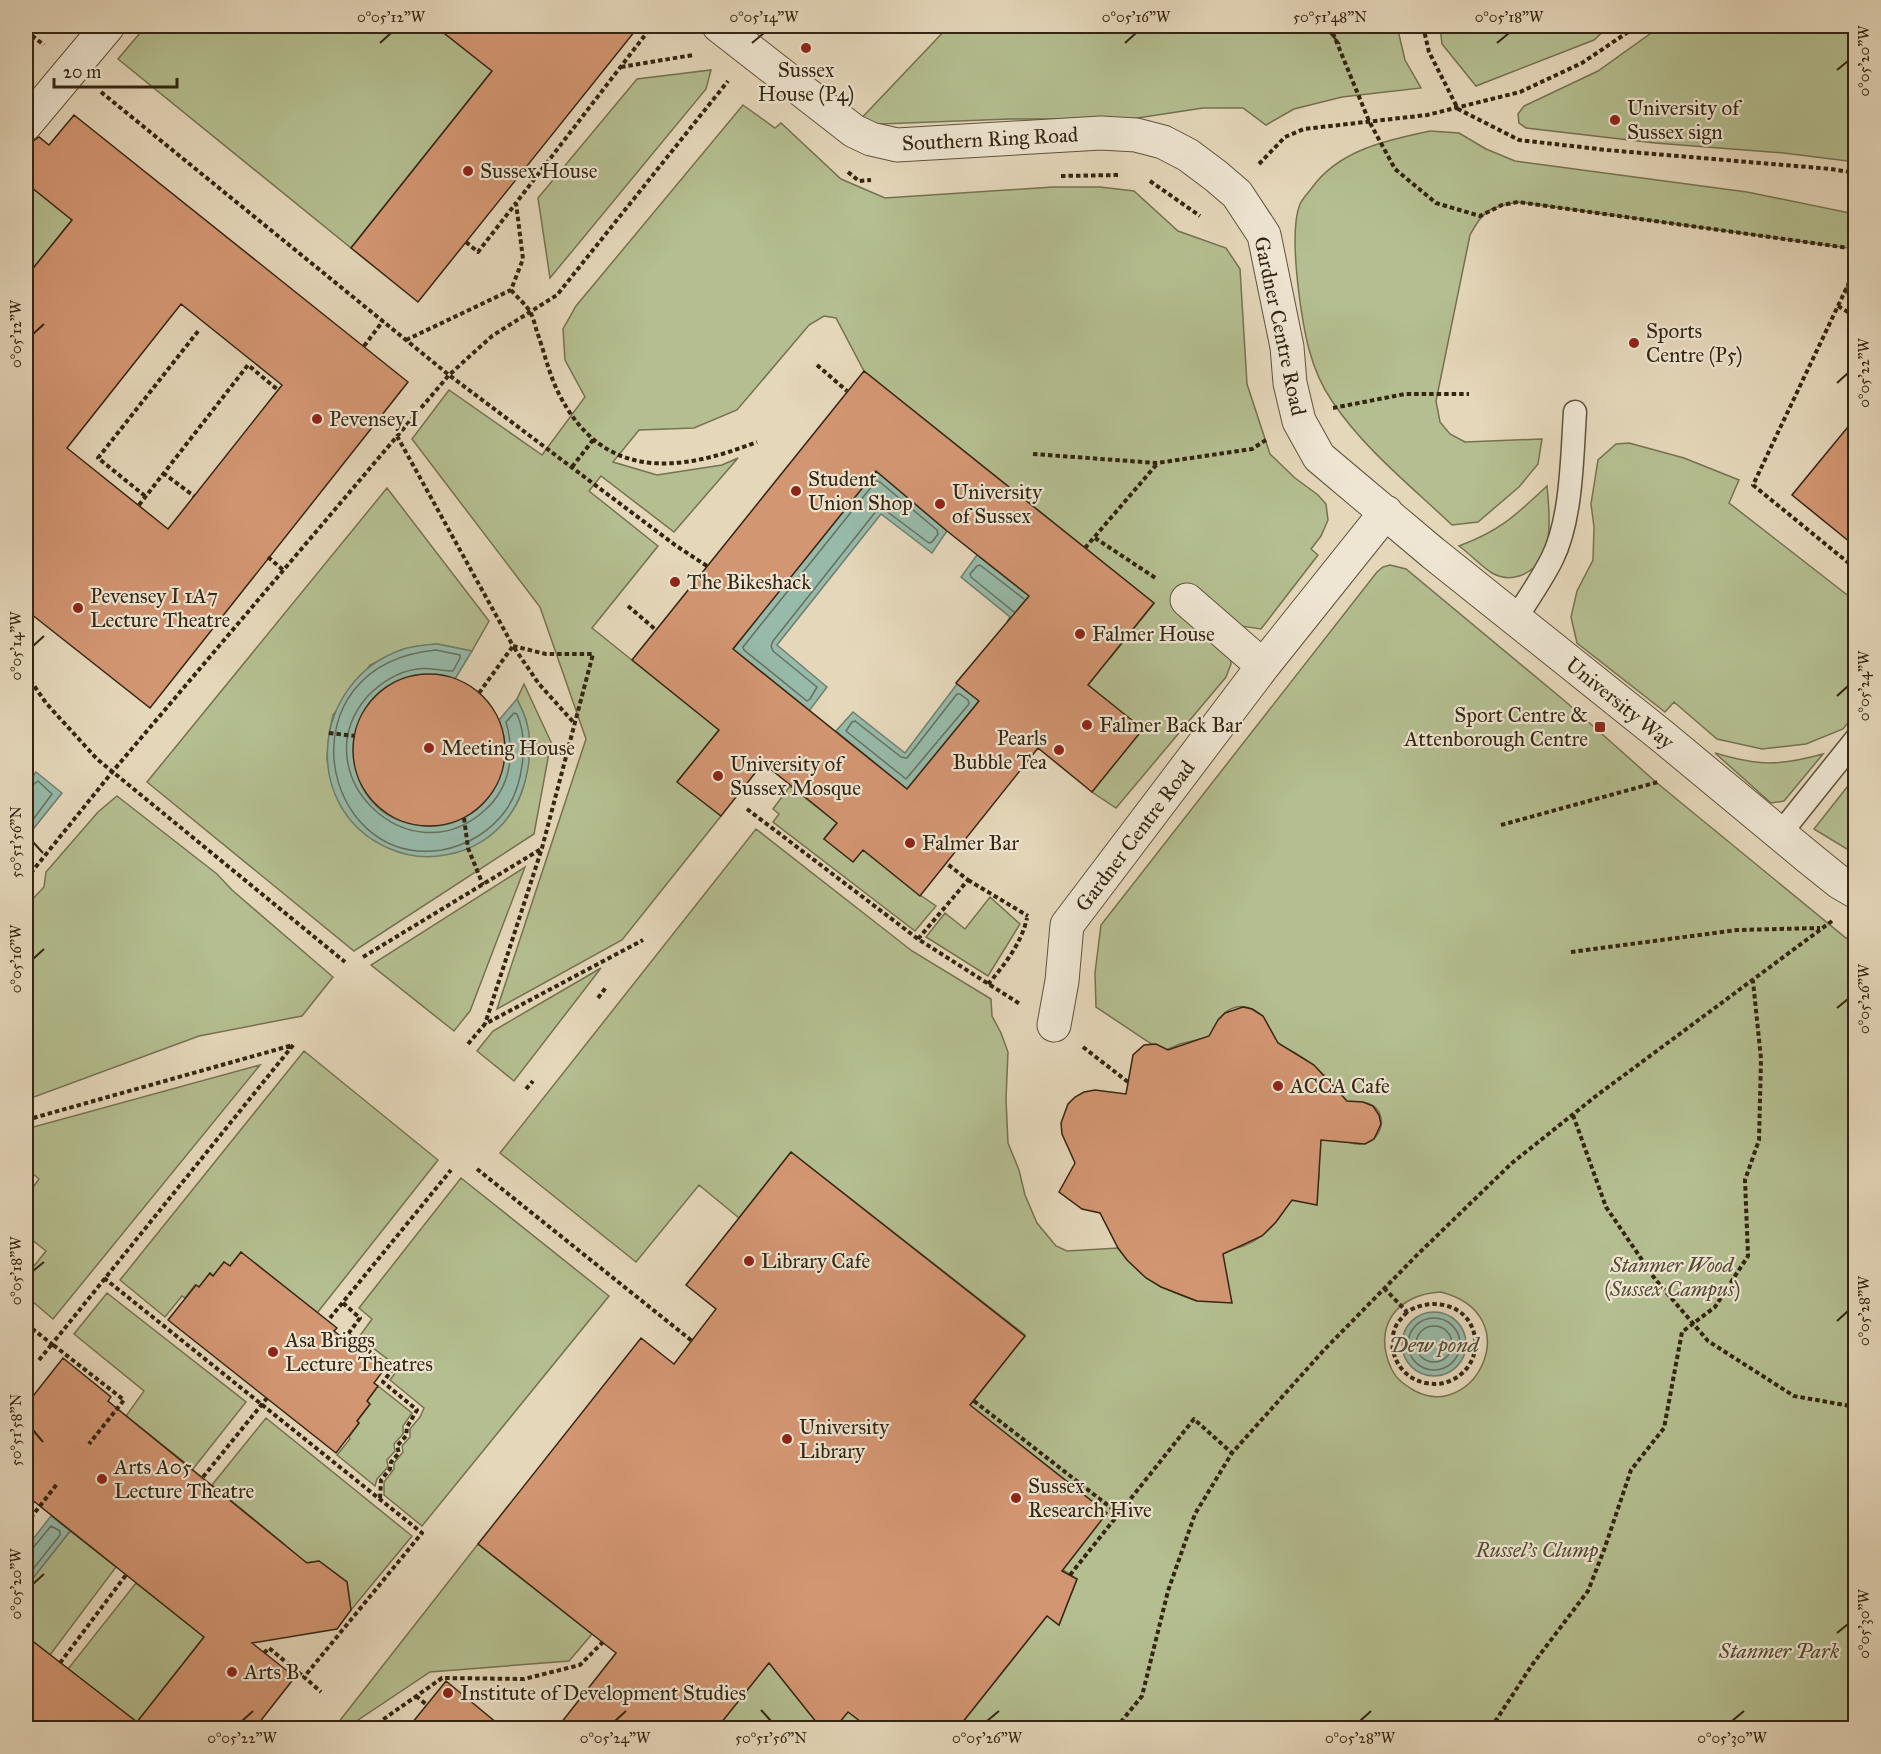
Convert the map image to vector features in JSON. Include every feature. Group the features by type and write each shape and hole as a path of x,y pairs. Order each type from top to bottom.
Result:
{"street":[{"path":"26,124 108,26"},
{"name":"Southern Ring Road","path":"718,26 854,131 871,139 897,145 1101,133 1136,135 1163,142 1188,154 1226,185"},
{"name":"Gardner Centre Road","path":"1054,1025 1062,981 1067,925 1263,666 1386,512 1319,457 1299,421 1290,383 1287,347 1264,235 1226,185"},
{"name":"University Way","path":"1386,512 1839,882 1856,892"},
{"path":"1187,600 1263,666"}],"lane":[{"path":"1516,618 1552,558 1561,536 1571,471 1575,412"},
{"path":"1780,834 1856,739"}],"path":[{"path":"466,242 478,252 652,26"},
{"path":"1330,26 1369,121 1395,169 1436,203 1480,216 1502,205 1518,202 1856,249"},
{"path":"1423,26 1429,52 1458,109 1519,140 1856,173"},
{"path":"1226,185 1285,137 1304,129 1427,115 1520,92 1582,63 1637,26"},
{"path":"26,31 449,375 675,545 707,566"},
{"path":"620,67 749,49"},
{"path":"26,879 112,771 449,375 492,336 557,295 749,49"},
{"path":"406,340 511,290 523,259 516,203"},
{"path":"1856,268 1753,484 1856,569"},
{"path":"511,290 530,312 557,392 580,426 593,440 618,456 657,465 723,455 757,442"},
{"path":"1838,306 1856,317"},
{"path":"364,346 383,321"},
{"path":"145,496 98,458 199,330"},
{"path":"139,505 248,364 278,390"},
{"path":"817,365 847,391"},
{"path":"1329,409 1405,393 1469,394"},
{"path":"398,436 513,646 539,684 575,724"},
{"path":"1033,454 1157,463 1252,449 1268,439"},
{"path":"572,467 593,440"},
{"path":"1085,548 1157,463"},
{"path":"163,473 194,496"},
{"path":"1095,538 1187,600"},
{"path":"268,557 283,570"},
{"path":"628,606 656,630"},
{"path":"479,693 513,646"},
{"path":"485,1024 542,848 593,654 546,654 513,646"},
{"path":"26,674 46,703 97,759 345,962"},
{"path":"329,733 355,736"},
{"path":"1501,825 1660,781"},
{"path":"747,809 918,939 1054,1025 1128,1082"},
{"path":"464,818 468,848 483,885"},
{"path":"363,957 542,848"},
{"path":"946,863 1028,916 1067,925"},
{"path":"918,939 968,879"},
{"path":"988,984 1024,932 1028,916"},
{"path":"1116,1728 1142,1696 1168,1591 1195,1514 1232,1453 1324,1350 1512,1163 1834,919"},
{"path":"1571,952 1737,930 1821,928"},
{"path":"468,1044 485,1024 643,940"},
{"path":"1491,1728 1532,1665 1588,1591 1631,1470 1664,1428 1682,1332 1714,1307 1748,1256 1745,1180 1759,1140 1761,1059 1752,980"},
{"path":"598,998 607,986"},
{"path":"26,1120 294,1044 39,1360"},
{"path":"526,1089 533,1081"},
{"path":"1573,1115 1606,1207 1655,1279 1707,1341 1794,1396 1856,1407"},
{"path":"477,1169 692,1341"},
{"path":"330,1318 451,1170"},
{"path":"104,1278 422,1533 304,1677"},
{"path":"1384,1288 1407,1312"},
{"path":"343,1303 360,1318 348,1334 392,1370 383,1382 417,1410 407,1427 406,1436 397,1446 399,1453 381,1480 380,1499"},
{"path":"1426,1303 1444,1303 1456,1308 1470,1323 1475,1338 1474,1354 1465,1371 1456,1379 1434,1385 1419,1382 1409,1377 1399,1366 1392,1344 1397,1323 1407,1312 1426,1303"},
{"path":"26,1324 124,1400 88,1444"},
{"path":"203,1477 267,1398"},
{"path":"974,1401 1119,1514"},
{"path":"1071,1575 1194,1419 1232,1453"},
{"path":"26,1524 57,1484"},
{"path":"60,1662 126,1575"},
{"path":"371,1728 442,1678 524,1679 580,1665 603,1642"},
{"path":"264,1653 269,1648 321,1692"},
{"path":"416,1696 427,1705"}],"green space":[{"path":"146,26 435,26 492,71 351,248 118,59"},
{"path":"949,26 1397,26 1405,60 1421,88 1342,97 1294,109 1266,125 1243,108 1203,108 1131,119 1010,119 855,125"},
{"path":"1440,26 1609,26 1594,40 1476,86 1442,44"},
{"path":"1661,26 1855,26 1855,162 1784,153 1655,143 1526,128 1519,123 1518,114 1524,106 1598,71"},
{"path":"711,70 706,89 550,278 538,198 637,79"},
{"path":"743,105 775,128 781,123 841,179 885,198 1053,187 1100,187 1134,191 1178,231 1226,248 1240,269 1247,384 1270,454 1326,504 1328,520 1321,536 1311,549 1318,555 1261,629 1241,626 1230,654 1231,664 1226,677 1116,808 1092,792 1142,729 1066,667 1110,658 1154,603 864,371 836,318 824,316 809,325 737,410 694,428 639,430 613,462 657,475 722,465 738,458 674,532 601,476 589,491 658,546 592,628 719,730 678,781 721,816 622,940 497,1009 586,739 540,607 412,439 449,390 542,455 585,397 565,360 563,329 576,306"},
{"path":"1430,131 1459,133 1486,149 1515,161 1747,192 1855,214 1855,249 1518,202 1488,211 1470,235 1436,401 1440,422 1450,434 1465,442 1542,439 1538,464 1519,487 1478,522 1452,525 1373,451 1345,419 1324,389 1313,363 1306,336 1296,261 1297,213 1300,204 1322,176 1349,156 1364,149 1397,138"},
{"path":"26,183 72,220 26,277"},
{"path":"1855,269 1855,299 1844,292"},
{"path":"1629,443 1684,458 1739,480 1729,503 1855,601 1855,714 1843,729 1806,744 1762,749 1717,739 1674,702 1665,712 1577,643 1571,617 1577,591 1593,560 1594,527 1591,504 1598,460 1616,444"},
{"path":"1547,486 1548,538 1545,550 1531,570 1516,577 1499,576 1459,546 1497,528 1526,506"},
{"path":"387,488 489,621 472,651 437,644 418,646 401,650 370,665 333,715 329,733 327,759 330,776 342,808 455,853 472,846 499,827 517,803 527,771 527,724 517,699 524,684 551,742 534,834 354,951 147,782"},
{"path":"1390,565 1406,569 1566,702 1657,783 1846,938 1855,941 1855,1728 958,1728 1047,1616 1059,1625 1077,1579 1063,1570 970,1405 1025,1335 791,1152 739,1218 699,1185 636,1262 500,1153 756,829 912,951 991,999 992,1016 1008,1052 1006,1099 1008,1143 1037,1223 1056,1246 1067,1251 1118,1248 1144,1275 1173,1292 1197,1301 1222,1251 1244,1246 1262,1235 1277,1220 1288,1200 1316,1204 1319,1175 1313,1142 1340,1132 1349,1142 1360,1144 1369,1142 1380,1130 1380,1114 1375,1107 1367,1103 1348,1105 1315,1067 1295,1053 1272,1042 1266,1022 1253,1009 1236,1007 1219,1020 1213,1036 1166,1050 1150,1043 1096,1007 1095,973 1101,925 1383,567","holes":["1441,1292 1468,1304 1482,1322 1487,1342 1483,1362 1473,1379 1457,1392 1437,1397 1415,1391 1396,1377 1386,1354 1385,1340 1392,1316 1401,1306 1425,1294"]},
{"path":"1715,753 1769,763 1794,761 1823,754 1784,801 1771,803"},
{"path":"1855,777 1855,854 1814,829"},
{"path":"790,786 837,823 824,839 863,850 936,906 915,931 773,822 779,814 773,809"},
{"path":"117,796 217,874 232,890 333,977 302,1016 199,1036 26,1100 26,921 30,916 29,903 44,887 46,872 98,812"},
{"path":"525,867 470,1011 454,1031 371,965"},
{"path":"990,897 1020,924 988,976 926,937 945,913 965,929"},
{"path":"601,968 514,1081 477,1051 493,1031"},
{"path":"304,1051 438,1160 306,1327 241,1252 230,1266 224,1262 213,1276 210,1274 199,1287 195,1285 185,1298 182,1296 165,1317 120,1280"},
{"path":"260,1065 53,1319 26,1296 26,1276 46,1251 26,1235 26,1197 39,1179 26,1168 26,1129"},
{"path":"461,1178 609,1296 422,1526 384,1495 384,1482 394,1469 394,1463 403,1452 402,1446 410,1437 410,1429 424,1408 390,1380 399,1368 359,1337 372,1319 359,1308"},
{"path":"107,1293 246,1402 193,1469 126,1416 144,1391 74,1334"},
{"path":"378,1386 412,1413 403,1426 403,1434 394,1444 395,1451 387,1460 388,1467 377,1479 375,1486 337,1455 350,1439 349,1437 359,1423 357,1421 370,1404 367,1401"},
{"path":"266,1418 412,1536 351,1610 347,1582 319,1561 294,1564 284,1544 212,1485"},
{"path":"70,1531 116,1567 50,1655 26,1636 26,1587"},
{"path":"478,1544 592,1634 569,1661 430,1672 346,1728 334,1728"},
{"path":"136,1583 204,1637 137,1722 68,1669"},
{"path":"772,1658 821,1728 717,1728"},
{"path":"848,1711 869,1728 834,1728"}],"water":[{"path":"876,471 947,531 932,553 881,514 777,645 827,687 809,711 733,649"},
{"path":"977,555 1050,612 1028,638 1007,622 1010,617 961,577"},
{"path":"437,644 472,651 455,679 416,675 387,686 366,708 356,736 355,767 366,794 389,816 424,826 449,824 472,813 485,801 497,783 505,752 499,720 517,699 525,717 530,744 528,770 521,795 503,824 489,837 464,850 423,857 388,848 359,829 340,805 330,776 328,746 334,716 349,688 371,666 401,650"},
{"path":"957,684 979,701 907,789 836,731 853,712 905,753"},
{"path":"36,772 62,793 26,838 26,785"},
{"name":"Dew pond","path":"1434,1312 1452,1318 1460,1326 1466,1344 1460,1362 1452,1370 1434,1376 1416,1370 1408,1362 1402,1344 1408,1326 1416,1318"},
{"path":"51,1516 70,1531 26,1587 26,1548"}],"building":[{"name":"Sussex House","path":"435,26 639,26 418,302 351,248 492,71"},
{"name":"Pevensey I","path":"74,115 408,382 150,708 26,610 26,277 72,220 26,183 26,142 39,137 49,145","holes":["181,304 282,385 168,529 67,448"]},
{"name":"Falmer House","path":"864,371 1154,603 1088,685 1143,729 1092,792 1038,748 920,896 863,850 853,862 824,839 837,823 763,763 721,816 677,782 719,730 632,660","holes":["876,471 1029,596 956,683 979,701 907,789 733,649"]},
{"path":"1856,417 1856,547 1792,495"},
{"name":"Meeting House","path":"429,674 458,680 483,696 499,721 505,750 499,779 483,804 458,820 429,826 400,820 375,804 359,779 353,750 359,721 375,696 400,680"},
{"path":"1243,1007 1252,1009 1263,1016 1278,1043 1314,1065 1347,1101 1363,1102 1373,1106 1379,1115 1381,1124 1374,1139 1365,1144 1321,1140 1317,1205 1292,1200 1262,1236 1223,1254 1232,1303 1197,1301 1161,1287 1146,1278 1118,1248 1100,1213 1082,1209 1059,1192 1075,1163 1062,1134 1061,1123 1068,1104 1084,1092 1095,1090 1126,1094 1133,1055 1144,1045 1156,1044 1168,1050 1209,1036 1225,1013"},
{"name":"University Library","path":"791,1152 1025,1336 970,1405 1107,1513 1062,1571 1077,1579 1059,1625 1047,1616 958,1728 869,1728 848,1712 835,1728 821,1728 769,1663 717,1728 557,1728 616,1653 478,1544 641,1338 674,1364 716,1309 686,1285"},
{"name":"Asa Briggs Lecture Theatres","path":"241,1252 337,1328 334,1331 383,1371 374,1383 378,1386 367,1401 370,1404 336,1453 168,1320 196,1285 199,1287 210,1273 213,1276 224,1262 230,1266"},
{"path":"63,1358 111,1397 108,1401 307,1563 319,1561 347,1582 351,1610 337,1629 252,1643 295,1677 255,1728 26,1728 26,1636 137,1722 204,1637 26,1495 26,1405"},
{"name":"Institute of Development Studies","path":"446,1681 503,1728 408,1728"}],"place":[{"name":"Sussex House (P4)","path":"806,48"},
{"name":"University of Sussex sign","path":"1615,120"},
{"name":"Sussex House","path":"468,171"},
{"name":"Sports Centre (P5)","path":"1634,343"},
{"name":"Pevensey I","path":"317,419"},
{"name":"Student Union Shop","path":"796,491"},
{"name":"University of Sussex","path":"940,504"},
{"name":"The Bikeshack","path":"675,582"},
{"name":"Pevensey I 1A7 Lecture Theatre","path":"78,608"},
{"name":"Falmer House","path":"1080,634"},
{"name":"Falmer Back Bar","path":"1087,725"},
{"name":"Sport Centre & Attenborough Centre","path":"1600,727"},
{"name":"Meeting House","path":"429,748"},
{"name":"Pearls Bubble Tea","path":"1059,750"},
{"name":"University of Sussex Mosque","path":"718,776"},
{"name":"Falmer Bar","path":"910,843"},
{"name":"ACCA Cafe","path":"1278,1086"},
{"name":"Library Cafe","path":"749,1261"},
{"name":"Asa Briggs Lecture Theatres","path":"273,1352"},
{"name":"University Library","path":"787,1439"},
{"name":"Arts A05 Lecture Theatre","path":"102,1479"},
{"name":"Sussex Research Hive","path":"1016,1498"},
{"name":"Arts B","path":"232,1672"},
{"name":"Institute of Development Studies","path":"448,1693"}],"park label":[{"name":"Stanmer Wood (Sussex Campus)","path":"1672,1277"},
{"name":"Russel's Clump","path":"1537,1550"},
{"name":"Stanmer Park","path":"1779,1651"}]}
